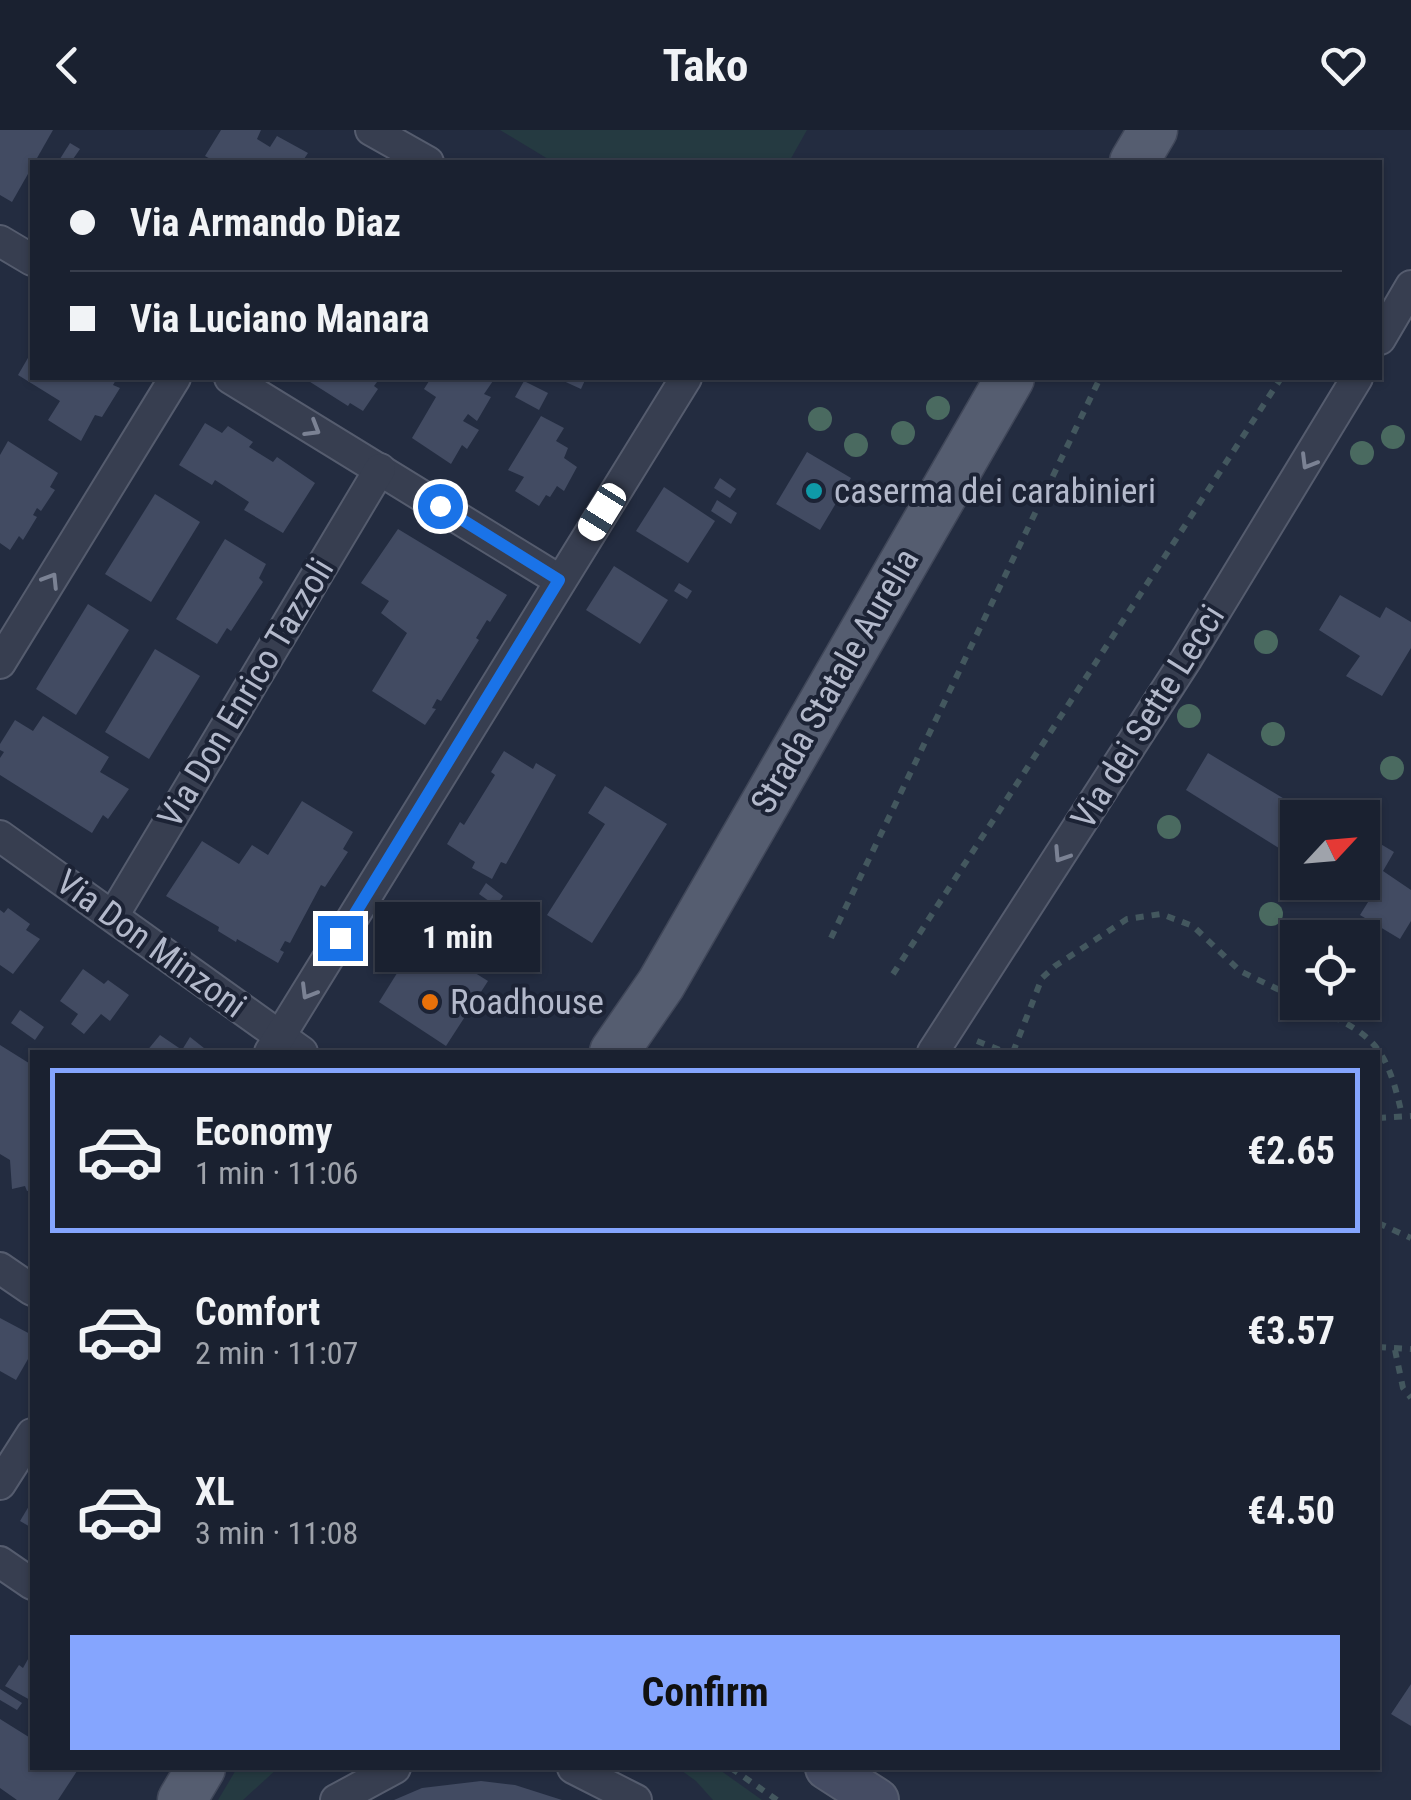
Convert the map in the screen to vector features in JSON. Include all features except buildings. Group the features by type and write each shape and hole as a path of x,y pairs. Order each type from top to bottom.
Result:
{"main road":[{"path":"1135,160 1153,130"},
{"name":"Strada Statale Aurelia","path":"615,1050 661,984 1009,380"},
{"name":"Strada Statale Aurelia","path":"635,1050 661,984"},
{"path":"182,1800 200,1770"}],"street":[{"path":"371,130 407,158"},
{"path":"0,241 30,259"},
{"path":"1382,335 1411,286"},
{"path":"0,662 175,380"},
{"path":"238,380 559,580"},
{"path":"284,1047 559,580 685,380"},
{"name":"Via dei Sette Lecci","path":"934,1050 1188,658 1356,380"},
{"name":"Via Don Enrico Tazzoli","path":"112,916 380,470"},
{"name":"Via Don Minzoni","path":"0,836 284,1047"},
{"path":"0,1268 30,1289"},
{"path":"0,1484 30,1437"},
{"path":"0,1562 30,1583"},
{"path":"336,1800 391,1770"},
{"path":"577,1770 636,1800"},
{"path":"831,1770 877,1800"}],"path":[{"path":"830,938 1099,380"},
{"path":"892,974 1281,380"},
{"path":"1014,1050 1042,978 1127,918 1161,914 1192,926 1240,971 1280,991"},
{"path":"1337,1020 1369,1037 1377,1050"},
{"path":"1380,1055 1406,1116 1380,1118"},
{"path":"1380,1224 1411,1238"},
{"path":"1380,1347 1411,1350"},
{"path":"1395,1350 1403,1388 1411,1398"},
{"path":"734,1770 777,1800"}],"shaded area":[{"path":"500,130 807,130 790,160 550,160"},
{"path":"236,1770 276,1770 243,1800 218,1800"},
{"path":"681,1770 720,1770 762,1800 713,1800"}],"place":[{"name":"caserma dei carabinieri","path":"814,491"},
{"name":"Roadhouse","path":"430,1002"}],"route":[{"path":"340,938 559,580 440,506"}]}
